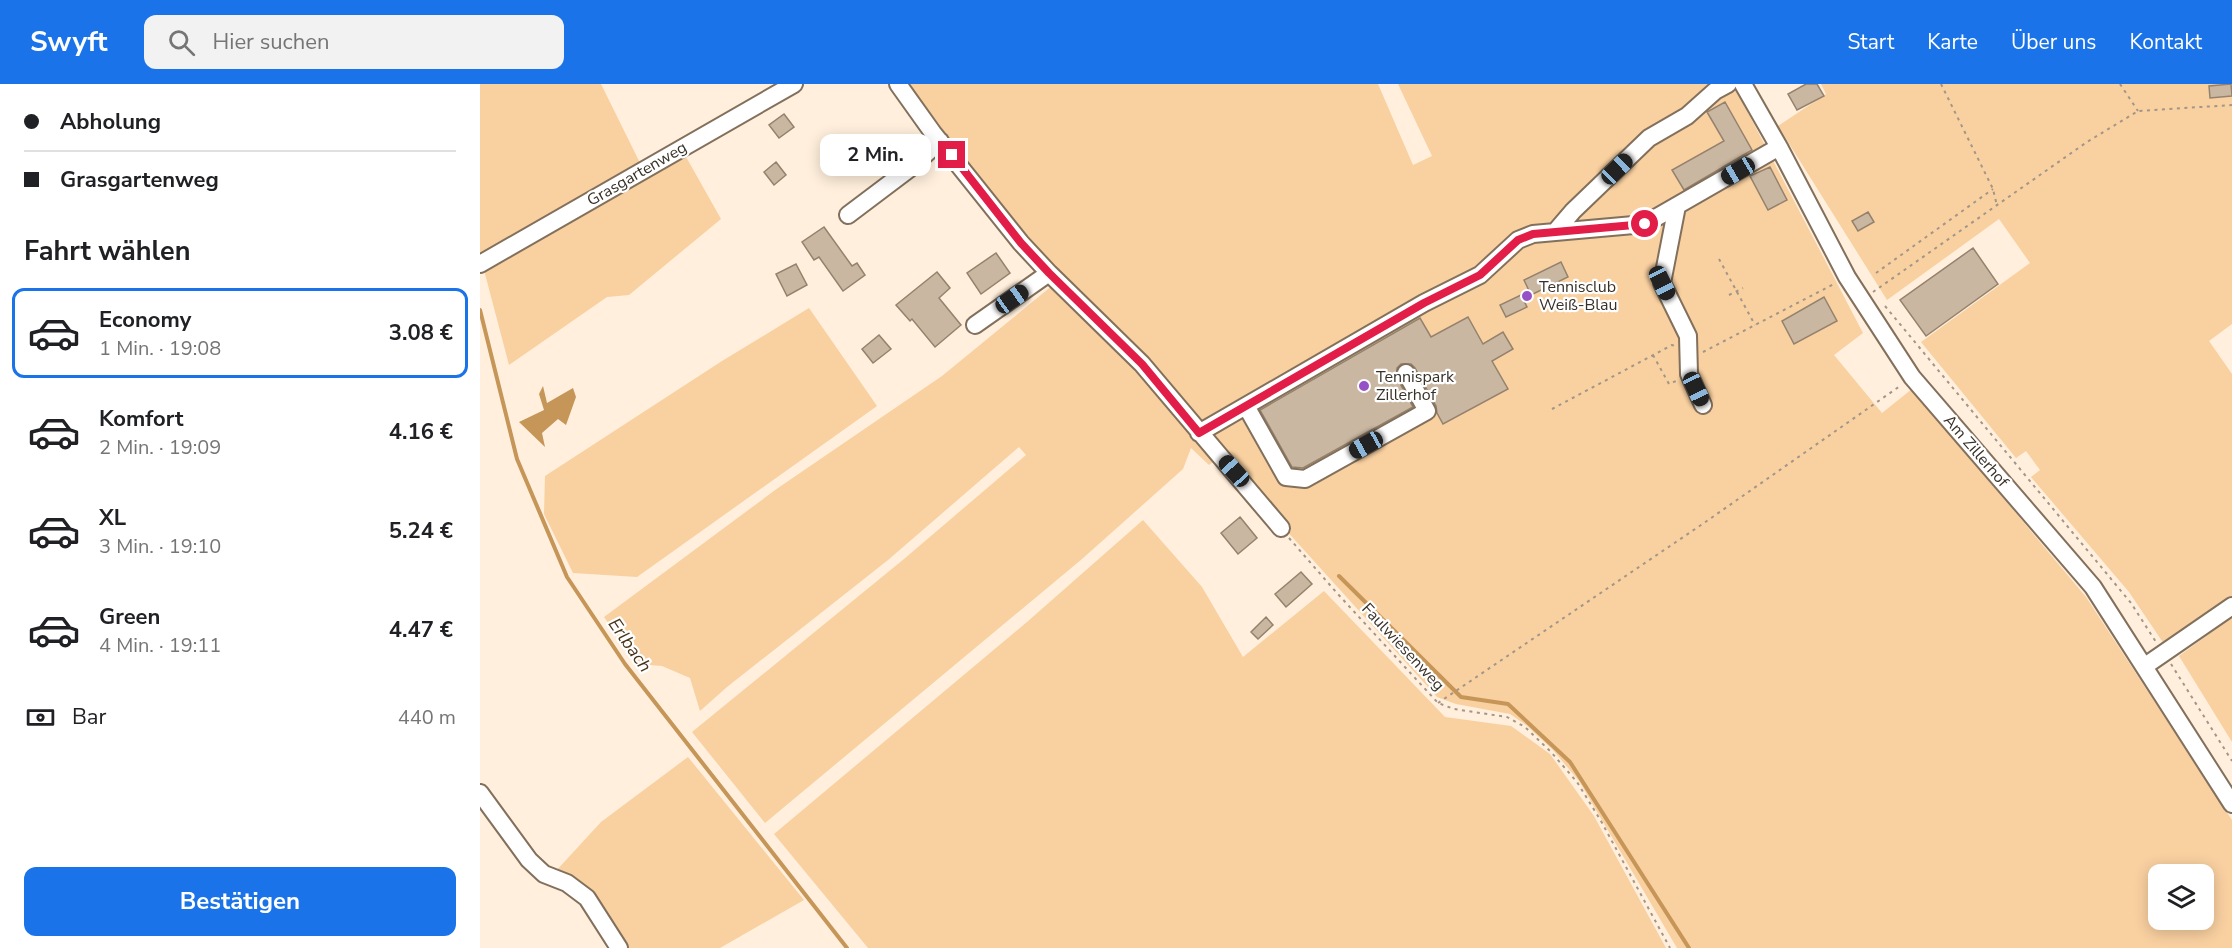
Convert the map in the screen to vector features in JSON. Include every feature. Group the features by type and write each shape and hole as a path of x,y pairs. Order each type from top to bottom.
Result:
{"street":[{"name":"Grasgartenweg","path":"480,264 794,84"},
{"path":"898,84 1021,243 1142,364 1281,528"},
{"path":"1555,232 1573,211 1649,138 1687,116 1715,91 1728,84"},
{"name":"Am Zillerhof","path":"1743,84 1860,300 1912,377 2093,587 2232,804"},
{"path":"848,215 909,169 940,141"},
{"path":"1199,433 1424,303 1480,275 1518,240 1533,234 1645,224 1779,147"},
{"path":"1677,206 1662,283 1688,336 1689,374 1703,405"},
{"path":"975,325 1049,273"},
{"path":"1246,406 1286,477 1305,479 1427,411 1406,373"},
{"path":"2145,666 2232,606"},
{"path":"480,793 529,860 544,874 567,883 587,898 619,948"}],"path":[{"path":"1941,84 1993,189 1996,206"},
{"path":"2120,84 2139,111"},
{"path":"1874,291 2087,142 2139,111 2232,105"},
{"path":"1876,273 1993,189"},
{"path":"1719,259 1755,326"},
{"path":"1729,296 1743,288"},
{"name":"Am Zillerhof","path":"1881,300 2131,603 2232,761"},
{"path":"1653,355 1669,384 1689,374"},
{"path":"1438,703 1704,523 1912,377"},
{"name":"Faulwiesenweg","path":"1281,528 1438,703 1454,709 1507,717 1525,727 1551,752 1577,782 1670,948"}],"shaded area":[{"path":"480,84 601,84 642,167 480,260"},
{"path":"909,84 1378,84 1413,165 1432,156 1398,84 1733,84 1863,333 1834,355 1882,413 1912,389 2086,597 2232,820 2232,948 1677,948 1579,781 1553,750 1526,725 1510,714 1456,704 1437,697 1221,455 1209,465 1191,448 1183,469 1082,559 765,823 692,732 904,559 1026,455 1019,447 888,560 727,687 700,711 690,678 662,666 638,664 604,617 778,488 942,376 1053,285 1055,270 1005,214"},
{"path":"1821,84 2232,84 2232,324 2209,341 2232,374 2232,598 2164,644 2129,592 2031,477 2040,470 2026,451 2016,458 1921,342 2030,263 1999,219 1887,300 1778,126 1826,94"},
{"path":"685,155 721,219 629,295 607,297 509,365 484,270"},
{"path":"809,308 877,406 637,577 573,573 544,514 545,476 722,361"},
{"path":"543,386 547,403 573,388 576,397 566,425 558,419 542,433 545,447 519,422 544,410 539,394"},
{"path":"1143,520 1202,587 1243,657 1324,591 1445,717 1511,726 1550,754 1594,816 1666,948 868,948 774,834 1027,622"},
{"path":"2232,617 2232,742 2179,656"},
{"path":"688,757 804,900 720,948 626,948 603,905 582,882 555,872 601,822"}],"building":[{"path":"1806,84 1817,84 1824,96 1797,110 1788,94"},
{"path":"2231,84 2232,96 2210,98 2209,86"},
{"path":"1725,102 1752,150 1684,190 1672,170 1724,141 1707,112"},
{"path":"784,114 794,127 779,138 769,125"},
{"path":"776,162 786,175 774,185 764,172"},
{"path":"1770,167 1787,200 1768,210 1750,176"},
{"path":"1868,212 1874,222 1858,231 1852,221"},
{"path":"824,227 852,266 857,263 865,275 843,291 819,257 814,260 802,242"},
{"path":"1973,248 1998,284 1926,336 1900,300"},
{"path":"996,253 1010,273 981,294 967,273"},
{"path":"1561,262 1568,277 1531,295 1524,280"},
{"path":"796,264 807,285 787,296 776,274"},
{"path":"937,272 950,288 939,298 961,325 935,347 912,319 910,321 896,305"},
{"path":"1521,295 1527,307 1506,317 1500,305"},
{"path":"1824,297 1837,321 1794,344 1782,321"},
{"path":"1468,317 1483,344 1503,332 1513,349 1492,361 1508,389 1443,424 1415,368 1411,364 1401,364 1397,368 1397,378 1413,407 1303,468 1292,467 1260,410 1420,318 1431,337"},
{"path":"879,335 891,349 873,363 862,349"},
{"path":"1240,517 1257,538 1238,554 1221,533"},
{"path":"1301,572 1312,584 1286,607 1275,594"},
{"path":"1266,617 1273,625 1258,639 1251,632"}],"waterway":[{"name":"Erlbach","path":"480,310 517,459 567,577 625,664 847,948"},
{"path":"1339,576 1461,697 1508,704 1570,762 1689,948"}],"place":[{"name":"Tennisclub Weiß-Blau","path":"1527,296"},
{"name":"Tennispark Zillerhof","path":"1364,386"}],"route":[{"path":"952,155 1021,243 1142,364 1199,433 1424,303 1480,275 1518,240 1533,234 1645,224"}]}
